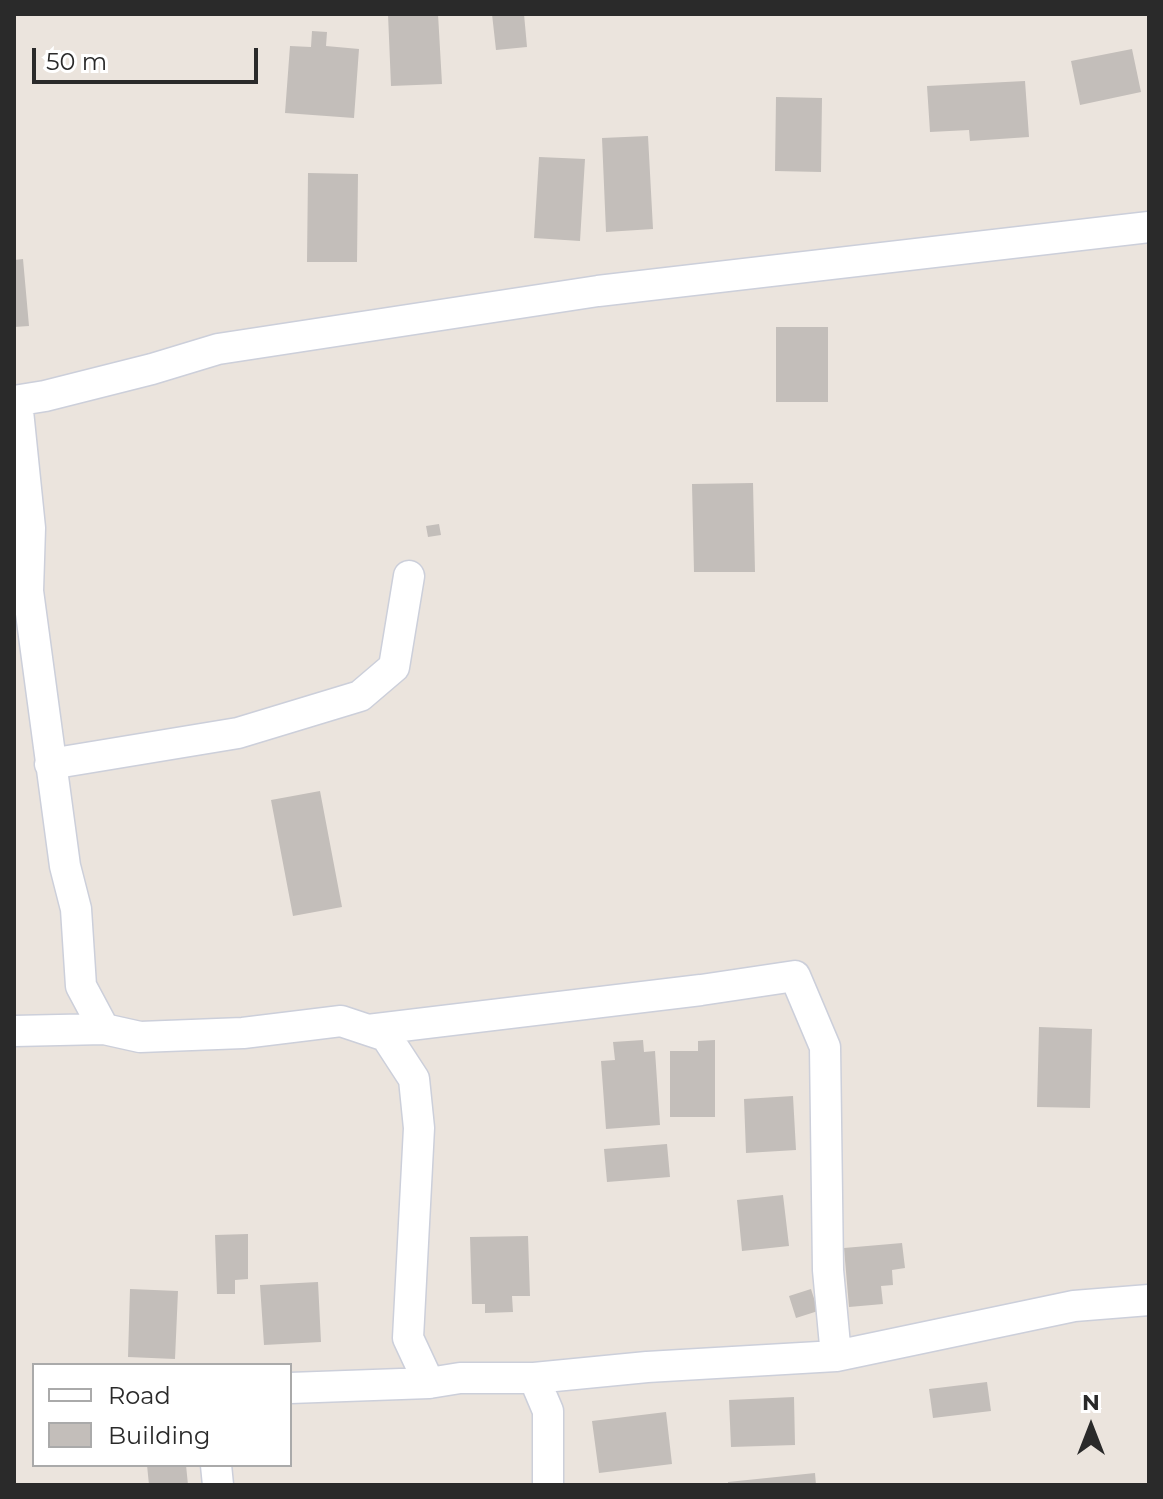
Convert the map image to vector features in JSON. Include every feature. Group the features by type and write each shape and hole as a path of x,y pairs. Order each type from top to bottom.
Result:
{"street":[{"path":"104,1029 81,986 76,909 65,866 21,592 30,528 15,401 152,369 218,349 537,300 1149,227"},
{"path":"50,764 238,733 360,696 394,667 409,576"},
{"path":"368,1030 795,976 825,1047 828,1270 836,1356"},
{"path":"14,1031 104,1029 140,1037 243,1033 341,1021 386,1036 414,1079 419,1128 408,1338 429,1383"},
{"path":"292,1388 429,1383 460,1378 534,1378 647,1367 836,1356 1074,1306 1149,1300"},
{"path":"534,1378 548,1411 548,1485"}],"building":[{"path":"388,14 438,14 442,84 391,86"},
{"path":"492,14 524,14 527,47 496,50"},
{"path":"312,31 327,32 326,46 359,49 354,118 285,113 290,46 311,47"},
{"path":"1132,49 1141,92 1080,105 1071,61"},
{"path":"1025,81 1029,137 970,141 969,130 930,132 927,86"},
{"path":"776,97 822,98 821,172 775,171"},
{"path":"648,136 653,229 606,232 602,138"},
{"path":"539,157 585,159 580,241 534,238"},
{"path":"308,173 358,174 357,262 307,262"},
{"path":"23,259 29,326 14,327 14,260"},
{"path":"776,327 828,327 828,402 776,402"},
{"path":"753,483 755,572 694,572 692,484"},
{"path":"439,524 441,535 428,537 426,526"},
{"path":"320,791 342,907 293,916 271,800"},
{"path":"1039,1027 1092,1029 1090,1108 1037,1107"},
{"path":"643,1040 644,1052 655,1051 660,1125 606,1129 601,1061 615,1060 613,1042"},
{"path":"715,1040 715,1117 670,1117 670,1051 698,1051 698,1041"},
{"path":"793,1096 796,1150 746,1153 744,1099"},
{"path":"667,1144 670,1177 607,1182 604,1149"},
{"path":"783,1195 789,1246 742,1251 737,1200"},
{"path":"248,1234 248,1279 235,1280 235,1294 217,1294 215,1235"},
{"path":"528,1236 530,1296 512,1296 513,1312 485,1313 485,1304 472,1304 470,1237"},
{"path":"902,1243 905,1268 892,1270 893,1285 881,1286 883,1304 849,1307 844,1248"},
{"path":"318,1282 321,1342 264,1345 260,1285"},
{"path":"130,1289 178,1291 175,1359 128,1357"},
{"path":"811,1289 818,1311 796,1318 789,1296"},
{"path":"987,1382 991,1411 933,1418 929,1389"},
{"path":"794,1397 795,1445 731,1447 729,1400"},
{"path":"666,1412 672,1464 599,1473 592,1421"},
{"path":"147,1467 186,1467 188,1485 149,1485"},
{"path":"815,1473 816,1485 728,1485 728,1482"}]}
